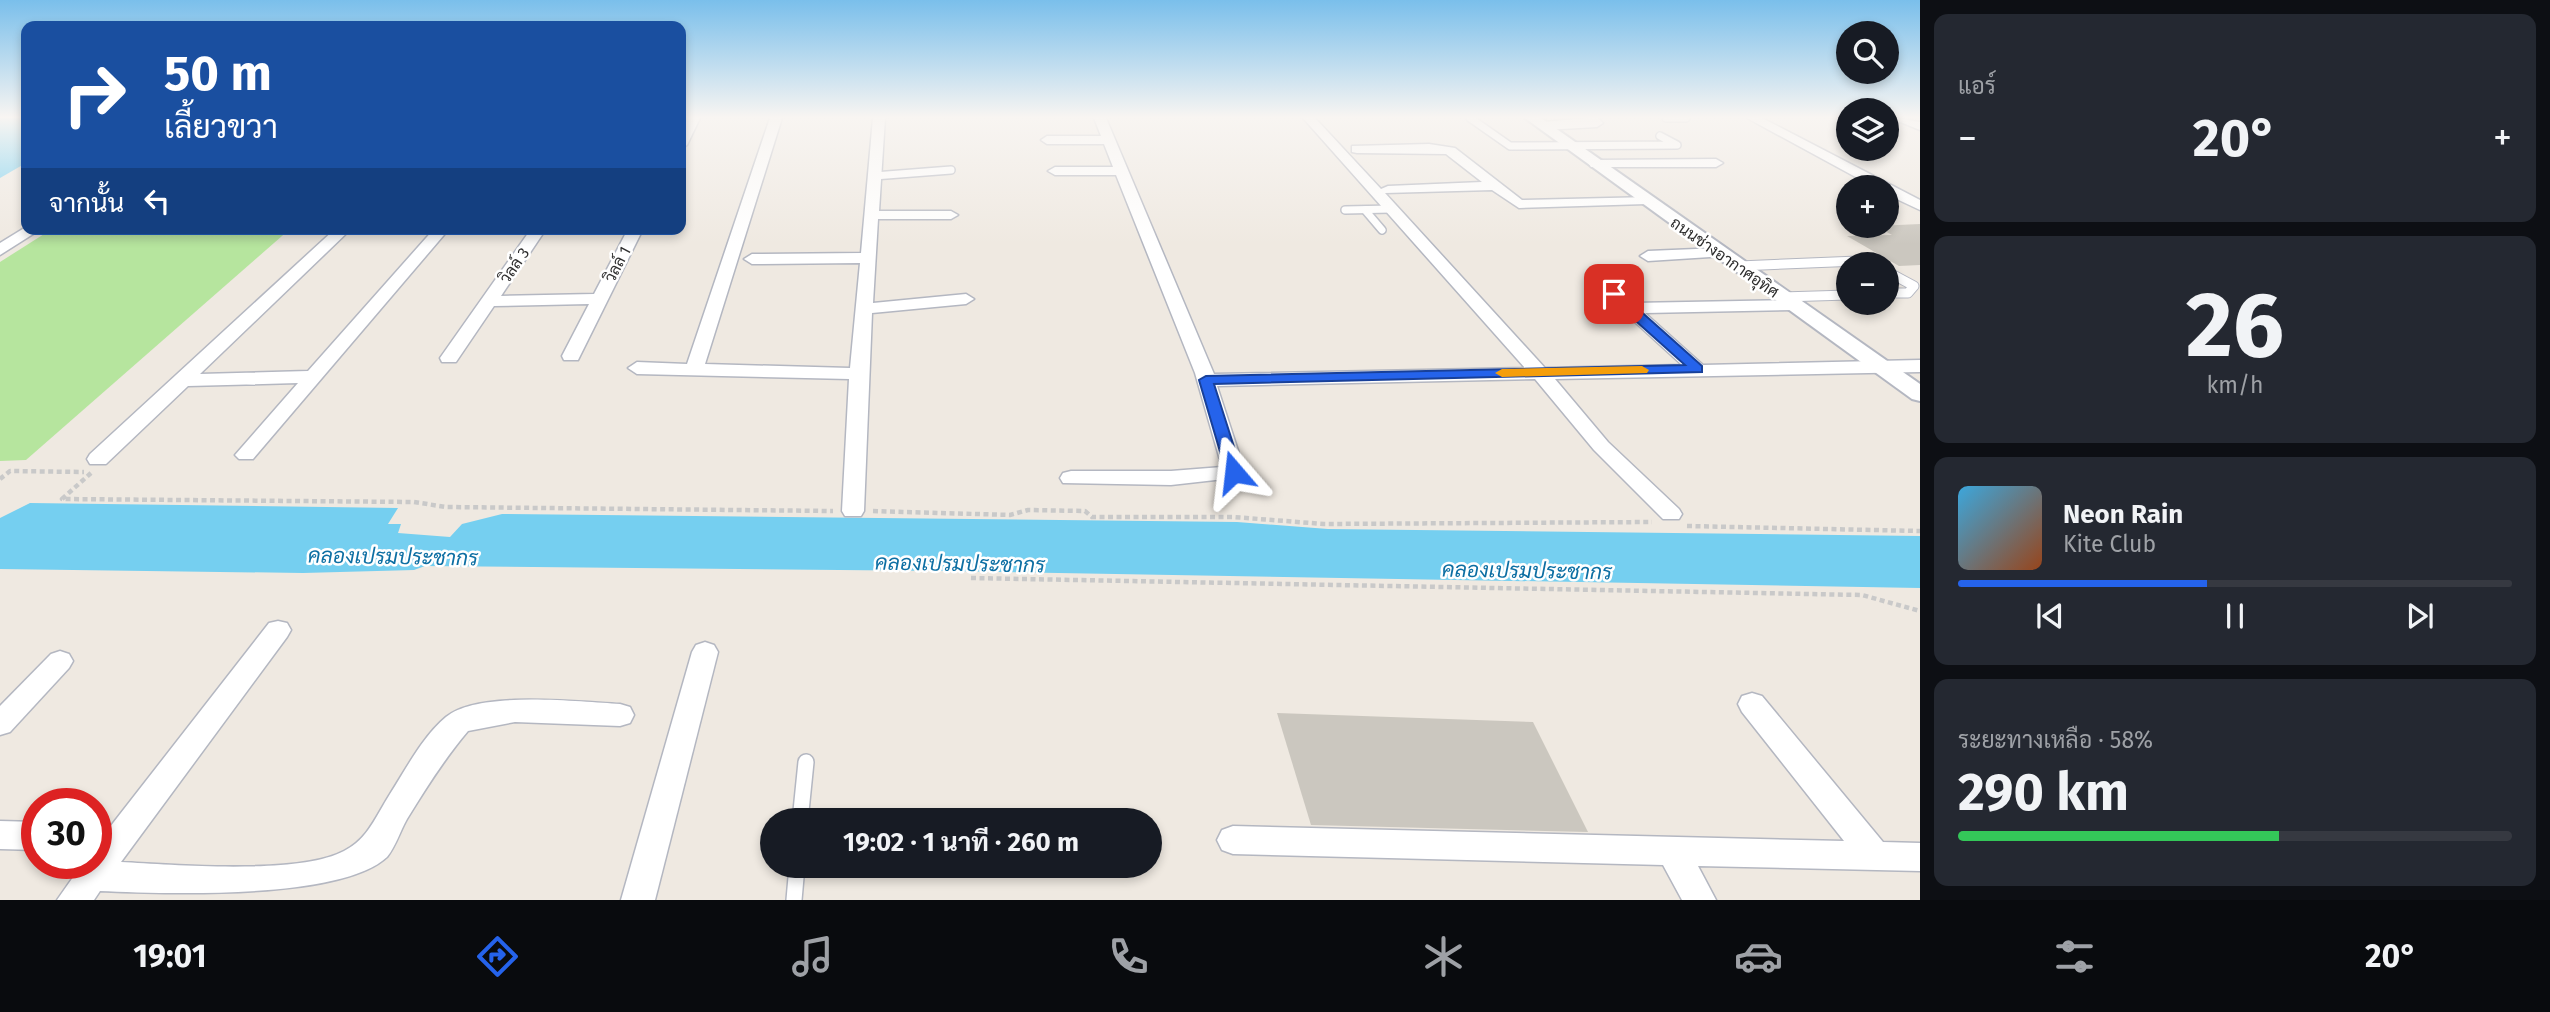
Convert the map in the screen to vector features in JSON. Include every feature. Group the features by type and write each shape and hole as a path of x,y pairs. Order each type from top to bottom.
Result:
{"street":[{"path":"694,370 762,160"},
{"path":"853,511 859,374 875,160"},
{"path":"1071,478 1171,478 1234,472 1206,380 1118,160"},
{"path":"1347,160 1539,372 1601,446 1671,514"},
{"path":"1462,160 1519,204 1646,201"},
{"name":"ถนนช่างอากาศอุทิศ","path":"1590,160 1920,394"},
{"path":"1833,160 1861,175"},
{"path":"1596,164 1716,163"},
{"path":"1055,171 1123,171"},
{"path":"1388,190 1494,186"},
{"path":"1899,188 1920,187"},
{"path":"1899,195 1920,206"},
{"path":"871,215 951,215"},
{"path":"0,250 24,235"},
{"path":"98,459 338,235"},
{"path":"246,455 437,235"},
{"name":"วิลล์ 3","path":"449,358 535,235"},
{"name":"วิลล์ 1","path":"571,356 633,235"},
{"path":"1633,244 1664,269"},
{"path":"1648,256 1720,253"},
{"path":"752,259 868,258"},
{"path":"1598,280 1697,369"},
{"path":"489,302 598,299"},
{"path":"864,309 966,299"},
{"path":"1629,308 1788,301"},
{"path":"1206,380 1920,366"},
{"path":"638,368 859,374"},
{"path":"184,380 313,377"},
{"path":"112,833 278,630"},
{"path":"638,900 705,652"},
{"path":"0,724 60,661"},
{"path":"1752,704 1875,856"},
{"path":"112,876 277,880 324,874 349,866 372,852 393,815 458,723 471,716 500,712 620,715"},
{"path":"0,835 21,836"},
{"path":"1233,840 1920,857"},
{"path":"1673,852 1699,900"},
{"path":"74,900 90,879"}],"lane":[{"path":"874,176 909,171 951,170"},
{"path":"1345,210 1391,209"},
{"path":"1365,210 1382,230"},
{"path":"1738,265 1836,262"},
{"path":"1899,278 1914,286 1908,293 1899,293"},
{"path":"1788,301 1836,296"},
{"path":"801,808 806,761"},
{"path":"794,900 796,878"}],"path":[{"path":"0,479 10,471 92,472 62,499 400,502 446,507 1010,515 1028,510 1084,511 1092,517 1233,517 1324,524 1666,522 1671,514 1685,526 1920,531"},
{"path":"971,578 1862,595 1920,611"}],"green space":[{"path":"43,235 283,235 26,460 0,461 0,262"}],"water":[{"path":"0,160 21,160 21,166 0,178"},
{"name":"คลองเปรมประชากร","path":"30,503 398,508 388,524 401,524 398,533 450,537 462,524 502,514 1237,522 1328,529 1920,536 1920,588 944,571 425,566 414,570 303,573 0,569 0,518"}],"building":[{"path":"1920,224 1920,265 1899,266 1899,252 1875,252 1850,238 1899,238 1899,225"},
{"path":"1277,713 1533,722 1588,832 1311,825"}],"slow traffic":[{"path":"1502,373 1642,370"}],"route":[{"path":"1234,472 1206,380 1697,369 1614,294"}]}
